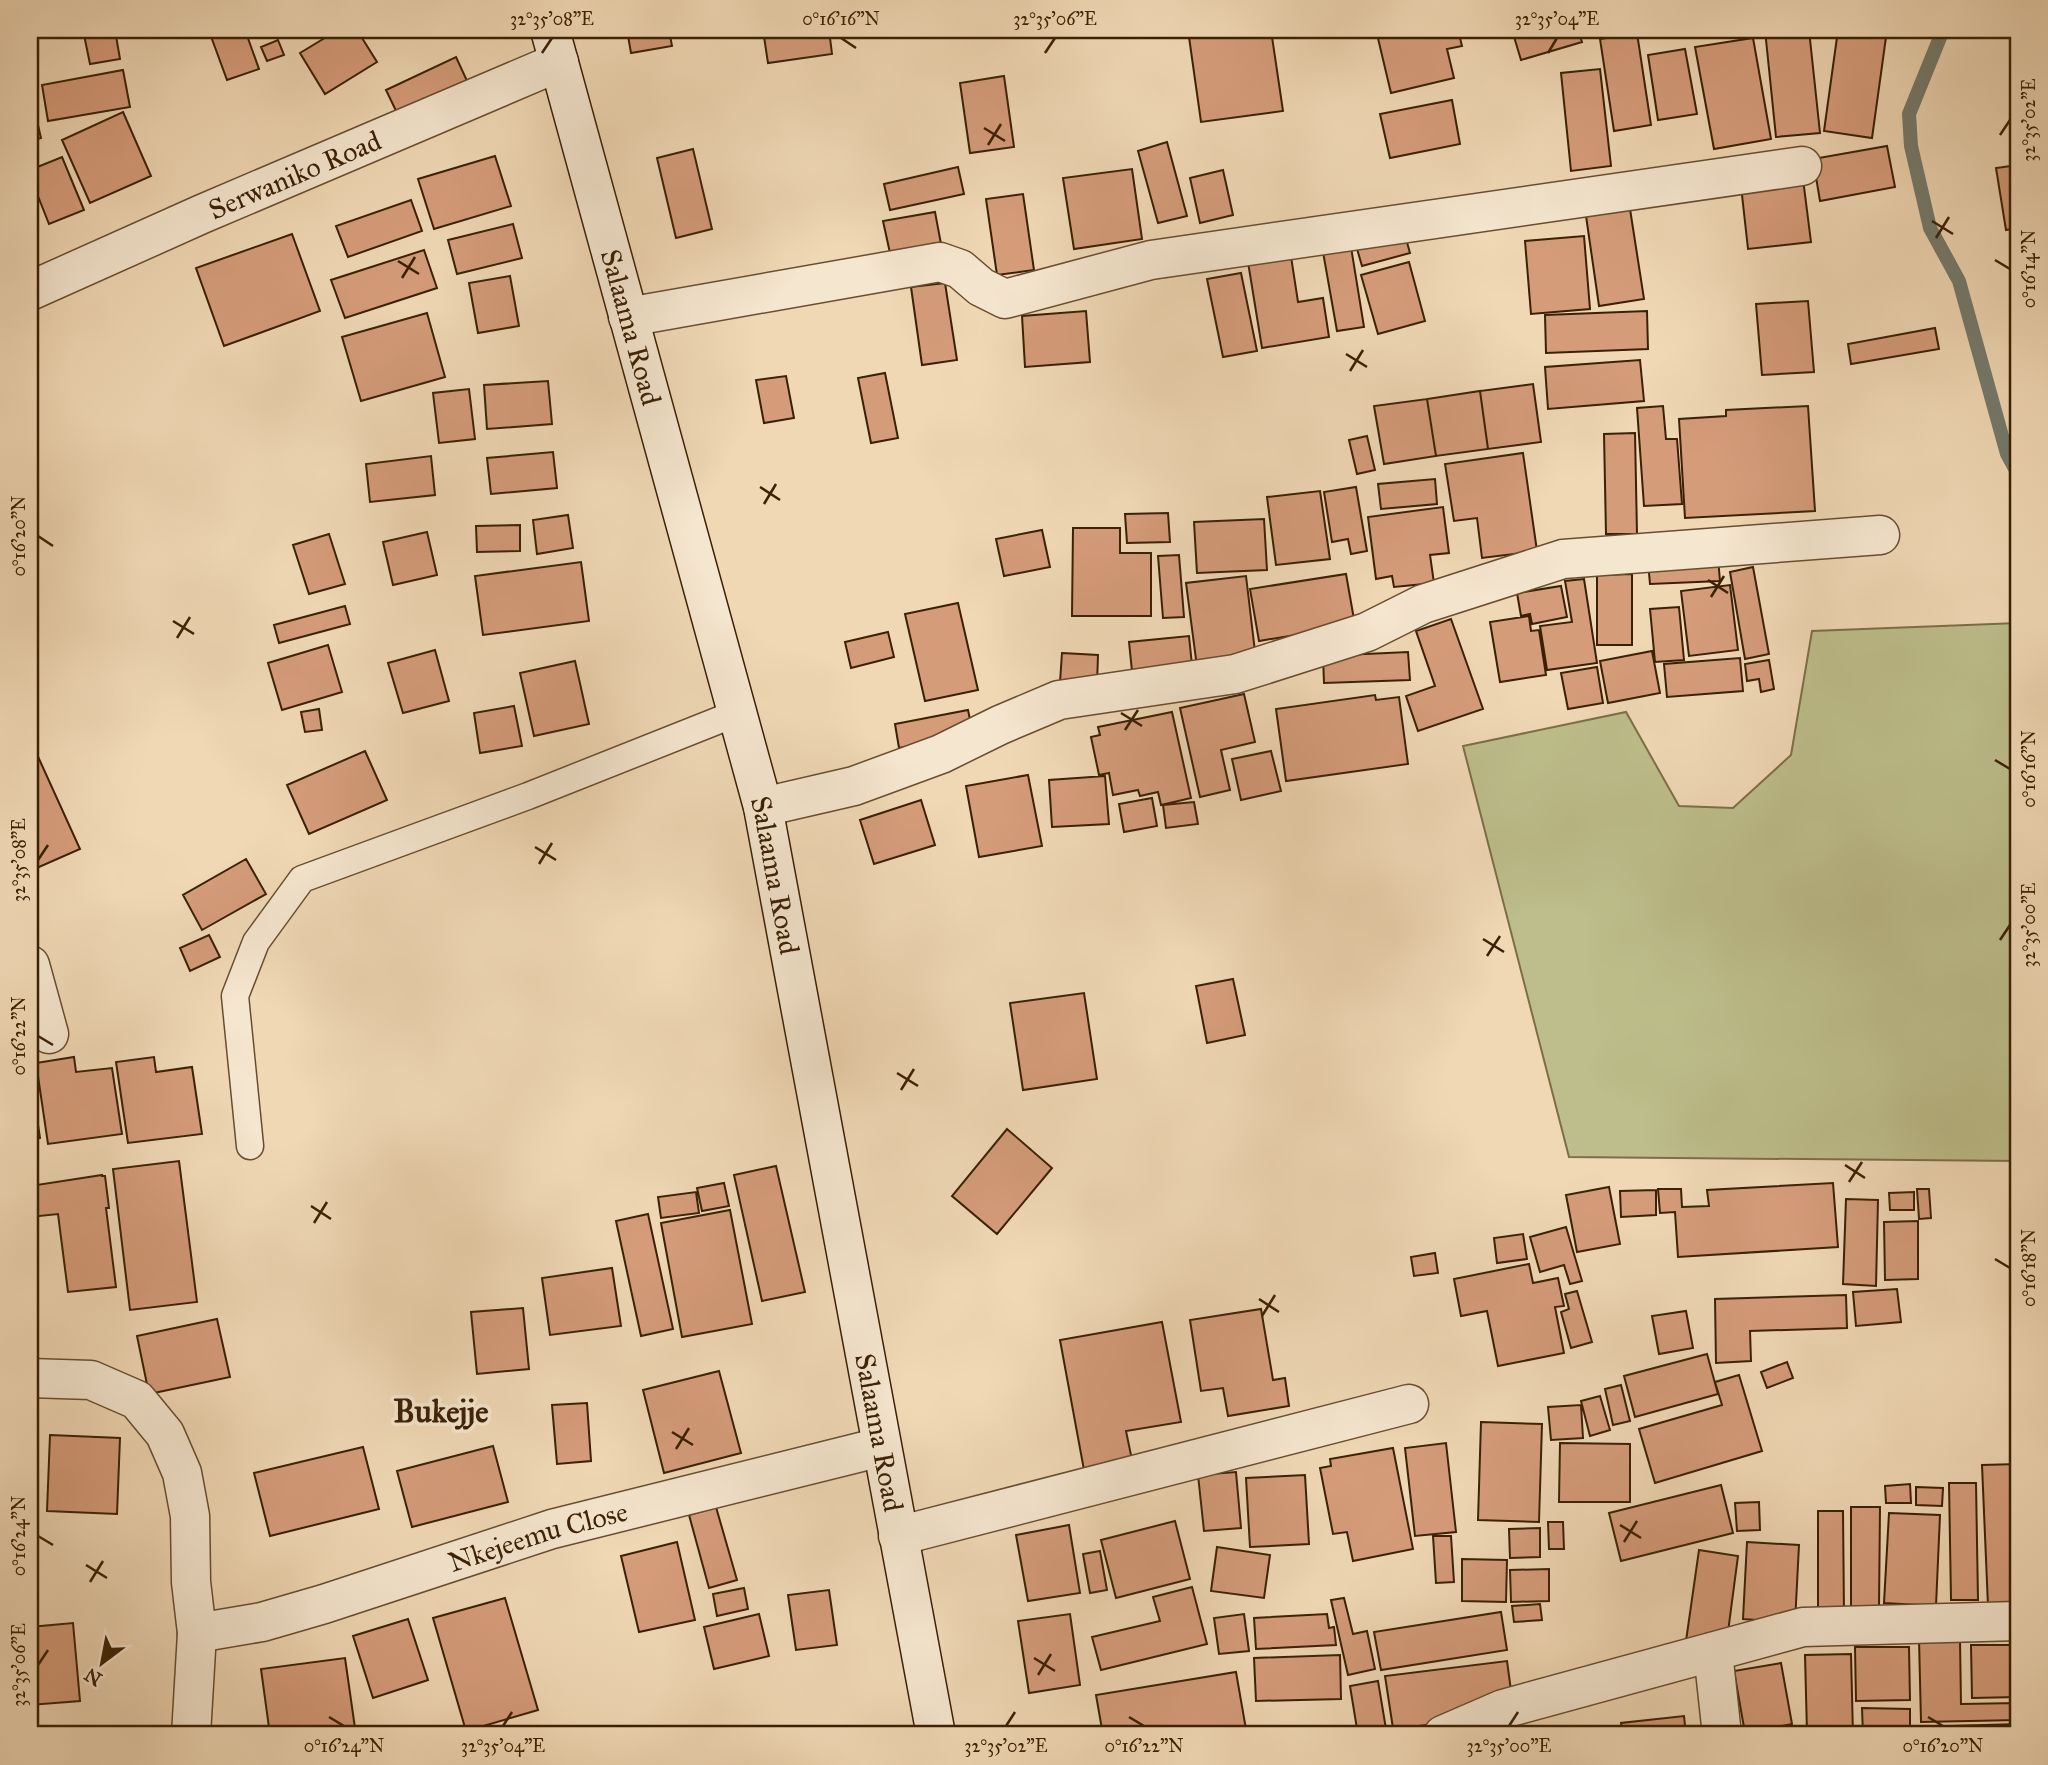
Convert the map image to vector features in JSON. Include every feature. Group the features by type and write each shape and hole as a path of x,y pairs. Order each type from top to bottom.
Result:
{"street":[{"name":"Serwaniko Road","path":"30,290 202,214 555,46"},
{"name":"Salaama Road","path":"555,46 763,807 936,1735"},
{"path":"628,317 940,262 960,269 981,287 1005,299 1151,260 1802,166"},
{"path":"763,807 854,786 941,754 1059,700 1235,674 1367,632 1423,604 1563,559 1880,535"},
{"path":"30,965 49,1034"},
{"path":"30,1378 91,1380 137,1400 166,1434 182,1473 190,1516 191,1582 197,1633 191,1735"},
{"path":"898,1536 1409,1404"},
{"name":"Nkejeemu Close","path":"197,1633 262,1622 312,1608 552,1529 881,1447"},
{"path":"1443,1735 1503,1709 1803,1627 2018,1621"},
{"path":"1713,1653 1722,1735"}],"lane":[{"path":"250,1146 234,996 256,942 302,879 528,796 737,712"}],"green space":[{"path":"2018,623 2018,1161 1569,1157 1463,746 1626,712 1679,806 1733,808 1791,755 1812,631"}],"building":[{"path":"83,30 115,30 120,59 90,64"},
{"path":"245,30 259,69 227,80 209,31"},
{"path":"338,30 357,30 377,62 325,94 300,53"},
{"path":"627,30 669,30 672,46 631,53"},
{"path":"763,30 829,30 832,54 768,63"},
{"path":"1188,30 1271,30 1283,111 1201,122"},
{"path":"1376,30 1458,30 1462,46 1447,49 1454,78 1391,93"},
{"path":"1512,30 1578,30 1582,42 1521,60"},
{"path":"1765,30 1809,30 1820,133 1776,137"},
{"path":"1838,30 1887,30 1872,138 1824,131"},
{"path":"1637,33 1651,125 1614,131 1600,39"},
{"path":"1753,38 1771,139 1714,149 1695,47"},
{"path":"278,40 284,55 267,61 261,47"},
{"path":"1685,49 1697,114 1658,120 1648,55"},
{"path":"456,57 468,83 398,115 386,90"},
{"path":"1600,69 1611,166 1571,171 1561,73"},
{"path":"123,70 130,107 48,121 42,85"},
{"path":"1004,76 1014,147 970,153 960,83"},
{"path":"30,99 41,138 30,141"},
{"path":"1452,100 1460,144 1390,158 1380,114"},
{"path":"123,112 151,176 90,203 62,140"},
{"path":"1167,142 1187,216 1158,223 1138,151"},
{"path":"1887,146 1895,187 1820,201 1813,159"},
{"path":"693,149 712,229 676,238 657,158"},
{"path":"495,156 511,206 434,229 418,179"},
{"path":"62,157 84,210 49,224 30,170"},
{"path":"2018,165 2018,228 2006,230 1996,168"},
{"path":"958,167 964,194 890,210 884,184"},
{"path":"1132,169 1142,239 1074,249 1063,178"},
{"path":"1223,170 1233,215 1200,223 1190,178"},
{"path":"1803,179 1811,242 1748,249 1741,186"},
{"path":"1023,194 1034,270 997,275 986,199"},
{"path":"1628,196 1644,299 1599,306 1584,202"},
{"path":"411,200 422,231 348,257 336,226"},
{"path":"935,212 941,244 890,253 883,221"},
{"path":"513,224 522,258 457,274 448,240"},
{"path":"1403,228 1410,253 1362,266 1355,242"},
{"path":"292,234 320,311 224,346 196,268"},
{"path":"1584,236 1590,309 1531,314 1525,241"},
{"path":"1351,247 1364,327 1337,331 1323,252"},
{"path":"424,250 437,288 345,318 331,280"},
{"path":"1290,250 1298,302 1323,298 1329,337 1262,348 1247,256"},
{"path":"1409,262 1425,321 1378,334 1361,275"},
{"path":"1241,273 1257,351 1223,357 1207,279"},
{"path":"510,276 519,326 478,333 469,283"},
{"path":"945,283 957,360 922,365 911,287"},
{"path":"1808,301 1814,372 1762,375 1756,304"},
{"path":"1086,311 1090,362 1025,367 1022,316"},
{"path":"1647,311 1648,349 1546,353 1545,315"},
{"path":"427,313 445,377 361,401 342,337"},
{"path":"1935,328 1939,349 1851,364 1848,344"},
{"path":"1640,360 1644,401 1548,409 1545,367"},
{"path":"885,373 898,438 871,443 858,378"},
{"path":"786,376 794,418 764,423 756,380"},
{"path":"548,381 552,424 487,429 484,385"},
{"path":"1533,384 1541,442 1488,449 1480,391"},
{"path":"469,389 475,439 439,443 433,393"},
{"path":"1480,391 1488,449 1436,456 1427,399"},
{"path":"1427,399 1436,456 1384,464 1374,406"},
{"path":"1663,406 1666,439 1677,439 1682,504 1644,506 1637,408"},
{"path":"1808,406 1815,511 1685,518 1679,419 1726,416 1726,410"},
{"path":"1635,433 1637,534 1606,534 1604,434"},
{"path":"1367,436 1375,470 1357,474 1349,440"},
{"path":"553,452 557,488 491,494 487,458"},
{"path":"1523,453 1537,551 1482,558 1477,518 1454,521 1445,464"},
{"path":"431,456 435,495 370,502 366,464"},
{"path":"1435,479 1437,504 1381,509 1378,484"},
{"path":"1356,487 1367,551 1351,554 1348,539 1332,542 1324,492"},
{"path":"1320,491 1330,559 1276,565 1267,497"},
{"path":"1443,507 1449,553 1430,555 1434,583 1394,587 1392,576 1376,579 1368,517"},
{"path":"1168,513 1170,542 1127,543 1125,514"},
{"path":"568,515 573,548 537,554 533,520"},
{"path":"1264,519 1267,570 1197,573 1194,522"},
{"path":"520,525 520,551 477,552 476,526"},
{"path":"1073,528 1120,528 1120,553 1151,553 1151,616 1072,616"},
{"path":"1042,530 1050,567 1004,576 996,539"},
{"path":"427,532 437,575 393,585 383,542"},
{"path":"329,534 345,584 309,594 293,545"},
{"path":"1179,555 1184,617 1163,618 1158,556"},
{"path":"1718,558 1720,581 1650,584 1648,562"},
{"path":"581,562 589,621 483,635 475,576"},
{"path":"1753,567 1769,654 1745,659 1730,572"},
{"path":"1346,574 1355,625 1259,641 1250,589"},
{"path":"1632,574 1632,645 1597,645 1597,575"},
{"path":"1246,576 1256,660 1197,667 1186,583"},
{"path":"1584,579 1597,663 1547,670 1540,626 1572,622 1565,581"},
{"path":"1730,585 1738,650 1689,656 1681,591"},
{"path":"1561,586 1567,617 1532,624 1530,614 1521,616 1517,593"},
{"path":"958,603 978,690 925,701 905,614"},
{"path":"345,606 350,624 279,643 274,625"},
{"path":"1679,607 1684,660 1655,662 1650,609"},
{"path":"1529,616 1531,631 1539,630 1546,675 1500,682 1490,622"},
{"path":"1451,619 1483,709 1418,731 1406,696 1435,686 1416,631"},
{"path":"888,632 894,657 851,668 845,642"},
{"path":"1189,636 1193,675 1133,681 1129,642"},
{"path":"328,645 342,692 282,710 268,663"},
{"path":"435,650 449,701 403,713 388,663"},
{"path":"1652,651 1660,693 1608,703 1600,661"},
{"path":"1408,652 1410,680 1324,683 1323,656"},
{"path":"1062,653 1098,655 1097,684 1060,682"},
{"path":"1740,658 1743,691 1667,697 1664,664"},
{"path":"1769,660 1774,689 1761,692 1759,679 1747,681 1745,664"},
{"path":"575,661 589,724 534,736 520,673"},
{"path":"1597,667 1603,703 1568,709 1561,673"},
{"path":"1244,694 1255,742 1221,750 1230,790 1200,797 1180,708"},
{"path":"1375,695 1376,700 1399,697 1408,764 1286,781 1276,709"},
{"path":"514,706 522,746 480,753 474,713"},
{"path":"319,709 322,730 305,732 301,712"},
{"path":"968,710 973,734 899,748 895,724"},
{"path":"1172,712 1191,798 1161,805 1158,792 1140,796 1138,790 1113,795 1109,773 1099,775 1091,737 1100,735 1098,727"},
{"path":"30,739 80,849 30,871"},
{"path":"365,751 387,800 309,834 287,785"},
{"path":"1271,751 1281,791 1241,800 1232,759"},
{"path":"1028,775 1042,846 979,857 966,786"},
{"path":"1105,776 1109,824 1052,827 1049,780"},
{"path":"1152,798 1157,826 1124,832 1119,804"},
{"path":"921,800 935,845 874,864 860,820"},
{"path":"1194,802 1198,824 1166,828 1163,805"},
{"path":"246,859 266,894 202,930 183,895"},
{"path":"209,935 220,957 190,971 180,948"},
{"path":"1233,979 1245,1035 1207,1043 1196,986"},
{"path":"1084,993 1097,1079 1023,1090 1010,1003"},
{"path":"74,1057 76,1072 112,1068 122,1134 48,1144 36,1063"},
{"path":"154,1057 156,1072 192,1067 202,1134 128,1143 116,1062"},
{"path":"30,1072 40,1138 30,1140"},
{"path":"1007,1129 1052,1168 997,1234 952,1196"},
{"path":"179,1161 197,1302 130,1310 113,1169"},
{"path":"776,1166 805,1292 762,1301 734,1175"},
{"path":"105,1176 109,1208 106,1208 116,1287 68,1292 58,1214 30,1217 30,1186"},
{"path":"724,1183 729,1206 702,1211 697,1188"},
{"path":"1833,1183 1838,1247 1678,1257 1675,1212 1660,1213 1658,1189 1681,1189 1682,1207 1709,1206 1707,1190"},
{"path":"1609,1187 1620,1244 1577,1252 1566,1195"},
{"path":"1917,1189 1929,1189 1931,1218 1919,1219"},
{"path":"1656,1190 1656,1215 1621,1217 1620,1191"},
{"path":"696,1192 699,1213 661,1218 658,1197"},
{"path":"1914,1192 1914,1210 1890,1210 1889,1193"},
{"path":"1846,1199 1878,1200 1876,1286 1843,1284"},
{"path":"730,1210 752,1324 682,1337 661,1223"},
{"path":"648,1214 673,1329 641,1336 616,1221"},
{"path":"1918,1221 1918,1279 1885,1280 1884,1222"},
{"path":"1566,1227 1582,1281 1570,1284 1564,1265 1540,1272 1530,1237"},
{"path":"1523,1234 1527,1259 1497,1263 1494,1238"},
{"path":"1435,1253 1438,1273 1414,1276 1411,1257"},
{"path":"1529,1264 1533,1283 1558,1278 1564,1306 1555,1307 1564,1353 1498,1366 1487,1311 1461,1316 1454,1279"},
{"path":"612,1268 621,1326 550,1335 542,1278"},
{"path":"1897,1289 1901,1322 1856,1326 1853,1292"},
{"path":"1577,1291 1592,1342 1571,1348 1561,1312 1569,1309 1565,1294"},
{"path":"1846,1295 1847,1328 1750,1331 1751,1361 1716,1363 1715,1299"},
{"path":"523,1308 529,1369 477,1374 471,1312"},
{"path":"1261,1309 1273,1380 1285,1378 1289,1406 1228,1416 1223,1388 1201,1391 1190,1320"},
{"path":"1686,1311 1693,1348 1659,1354 1652,1316"},
{"path":"217,1319 230,1377 149,1394 137,1336"},
{"path":"1162,1322 1181,1422 1126,1431 1132,1460 1084,1470 1060,1340"},
{"path":"1707,1354 1718,1394 1635,1417 1624,1376"},
{"path":"1787,1362 1793,1378 1767,1388 1761,1372"},
{"path":"719,1371 741,1453 664,1473 643,1390"},
{"path":"1739,1375 1762,1451 1655,1483 1639,1429 1722,1405 1715,1382"},
{"path":"1621,1385 1630,1421 1613,1425 1605,1389"},
{"path":"1600,1396 1610,1430 1590,1436 1581,1401"},
{"path":"587,1403 591,1461 557,1464 552,1405"},
{"path":"1581,1405 1583,1438 1551,1440 1548,1407"},
{"path":"1481,1422 1542,1424 1539,1522 1478,1520"},
{"path":"50,1435 120,1438 117,1514 47,1511"},
{"path":"1446,1443 1456,1532 1415,1536 1405,1448"},
{"path":"1560,1443 1630,1444 1630,1502 1559,1502"},
{"path":"493,1446 508,1502 412,1527 397,1471"},
{"path":"363,1447 379,1509 270,1536 254,1473"},
{"path":"1393,1448 1413,1549 1353,1561 1347,1532 1333,1534 1320,1468 1331,1466 1330,1459"},
{"path":"2018,1464 2018,1605 1988,1606 1982,1465"},
{"path":"1236,1472 1241,1528 1204,1531 1198,1475"},
{"path":"1305,1475 1309,1544 1250,1547 1246,1478"},
{"path":"1949,1483 1976,1483 1978,1600 1951,1600"},
{"path":"1910,1484 1911,1503 1886,1503 1885,1486"},
{"path":"1721,1485 1733,1533 1621,1561 1609,1513"},
{"path":"1916,1487 1943,1488 1942,1506 1916,1505"},
{"path":"1759,1502 1760,1530 1737,1531 1735,1503"},
{"path":"716,1507 737,1580 709,1588 689,1515"},
{"path":"1851,1507 1880,1507 1879,1610 1851,1610"},
{"path":"1818,1511 1843,1511 1844,1614 1818,1614"},
{"path":"1889,1513 1940,1515 1936,1606 1884,1603"},
{"path":"1175,1521 1190,1579 1116,1598 1101,1540"},
{"path":"1548,1522 1563,1522 1564,1549 1549,1549"},
{"path":"1069,1525 1080,1593 1028,1601 1016,1535"},
{"path":"1540,1528 1540,1557 1510,1558 1509,1529"},
{"path":"1433,1536 1451,1536 1454,1582 1436,1583"},
{"path":"677,1542 695,1620 639,1632 621,1556"},
{"path":"1747,1542 1799,1545 1795,1623 1743,1619"},
{"path":"1217,1547 1270,1555 1264,1598 1211,1591"},
{"path":"1699,1550 1738,1556 1726,1647 1686,1641"},
{"path":"1100,1551 1107,1590 1090,1593 1083,1554"},
{"path":"1462,1559 1507,1560 1506,1602 1462,1601"},
{"path":"1549,1569 1549,1601 1511,1602 1510,1570"},
{"path":"1192,1587 1207,1644 1101,1670 1092,1637 1160,1621 1153,1597"},
{"path":"744,1588 748,1609 717,1616 713,1594"},
{"path":"829,1590 837,1645 796,1650 788,1595"},
{"path":"505,1598 538,1710 466,1731 433,1618"},
{"path":"1344,1598 1353,1634 1367,1631 1375,1669 1348,1675 1331,1600"},
{"path":"1540,1604 1542,1620 1514,1622 1512,1606"},
{"path":"1501,1612 1507,1650 1381,1670 1374,1632"},
{"path":"759,1614 769,1656 714,1669 704,1627"},
{"path":"1070,1614 1080,1685 1029,1693 1018,1621"},
{"path":"1244,1614 1249,1651 1219,1654 1214,1618"},
{"path":"1327,1614 1329,1628 1334,1627 1336,1645 1256,1649 1254,1618"},
{"path":"408,1619 428,1680 373,1698 353,1636"},
{"path":"73,1623 80,1701 30,1705 30,1627"},
{"path":"1919,1639 1960,1639 1961,1704 2018,1703 2018,1720 1921,1722"},
{"path":"1971,1645 2018,1645 2018,1697 1972,1698"},
{"path":"1855,1647 1909,1647 1910,1700 1856,1701"},
{"path":"1851,1654 1853,1735 1807,1733 1805,1655"},
{"path":"1340,1655 1341,1699 1256,1701 1254,1658"},
{"path":"345,1658 355,1728 299,1735 270,1735 261,1669"},
{"path":"1507,1661 1512,1698 1475,1720 1419,1726 1421,1735 1394,1735 1385,1676"},
{"path":"1781,1663 1792,1724 1745,1733 1734,1671"},
{"path":"1236,1672 1247,1735 1103,1735 1096,1695"},
{"path":"1378,1681 1387,1735 1358,1735 1350,1686"},
{"path":"1862,1708 1910,1709 1910,1735 1863,1735"},
{"path":"1684,1716 1686,1735 1623,1735 1621,1723"},
{"path":"2018,1724 2018,1735 1915,1735 1915,1727"}],"waterway":[{"path":"1943,30 1909,114 1911,146 1930,228 1959,281 2007,454 2018,474"}],"district":[{"name":"Bukejje","path":"441,1411"}]}
